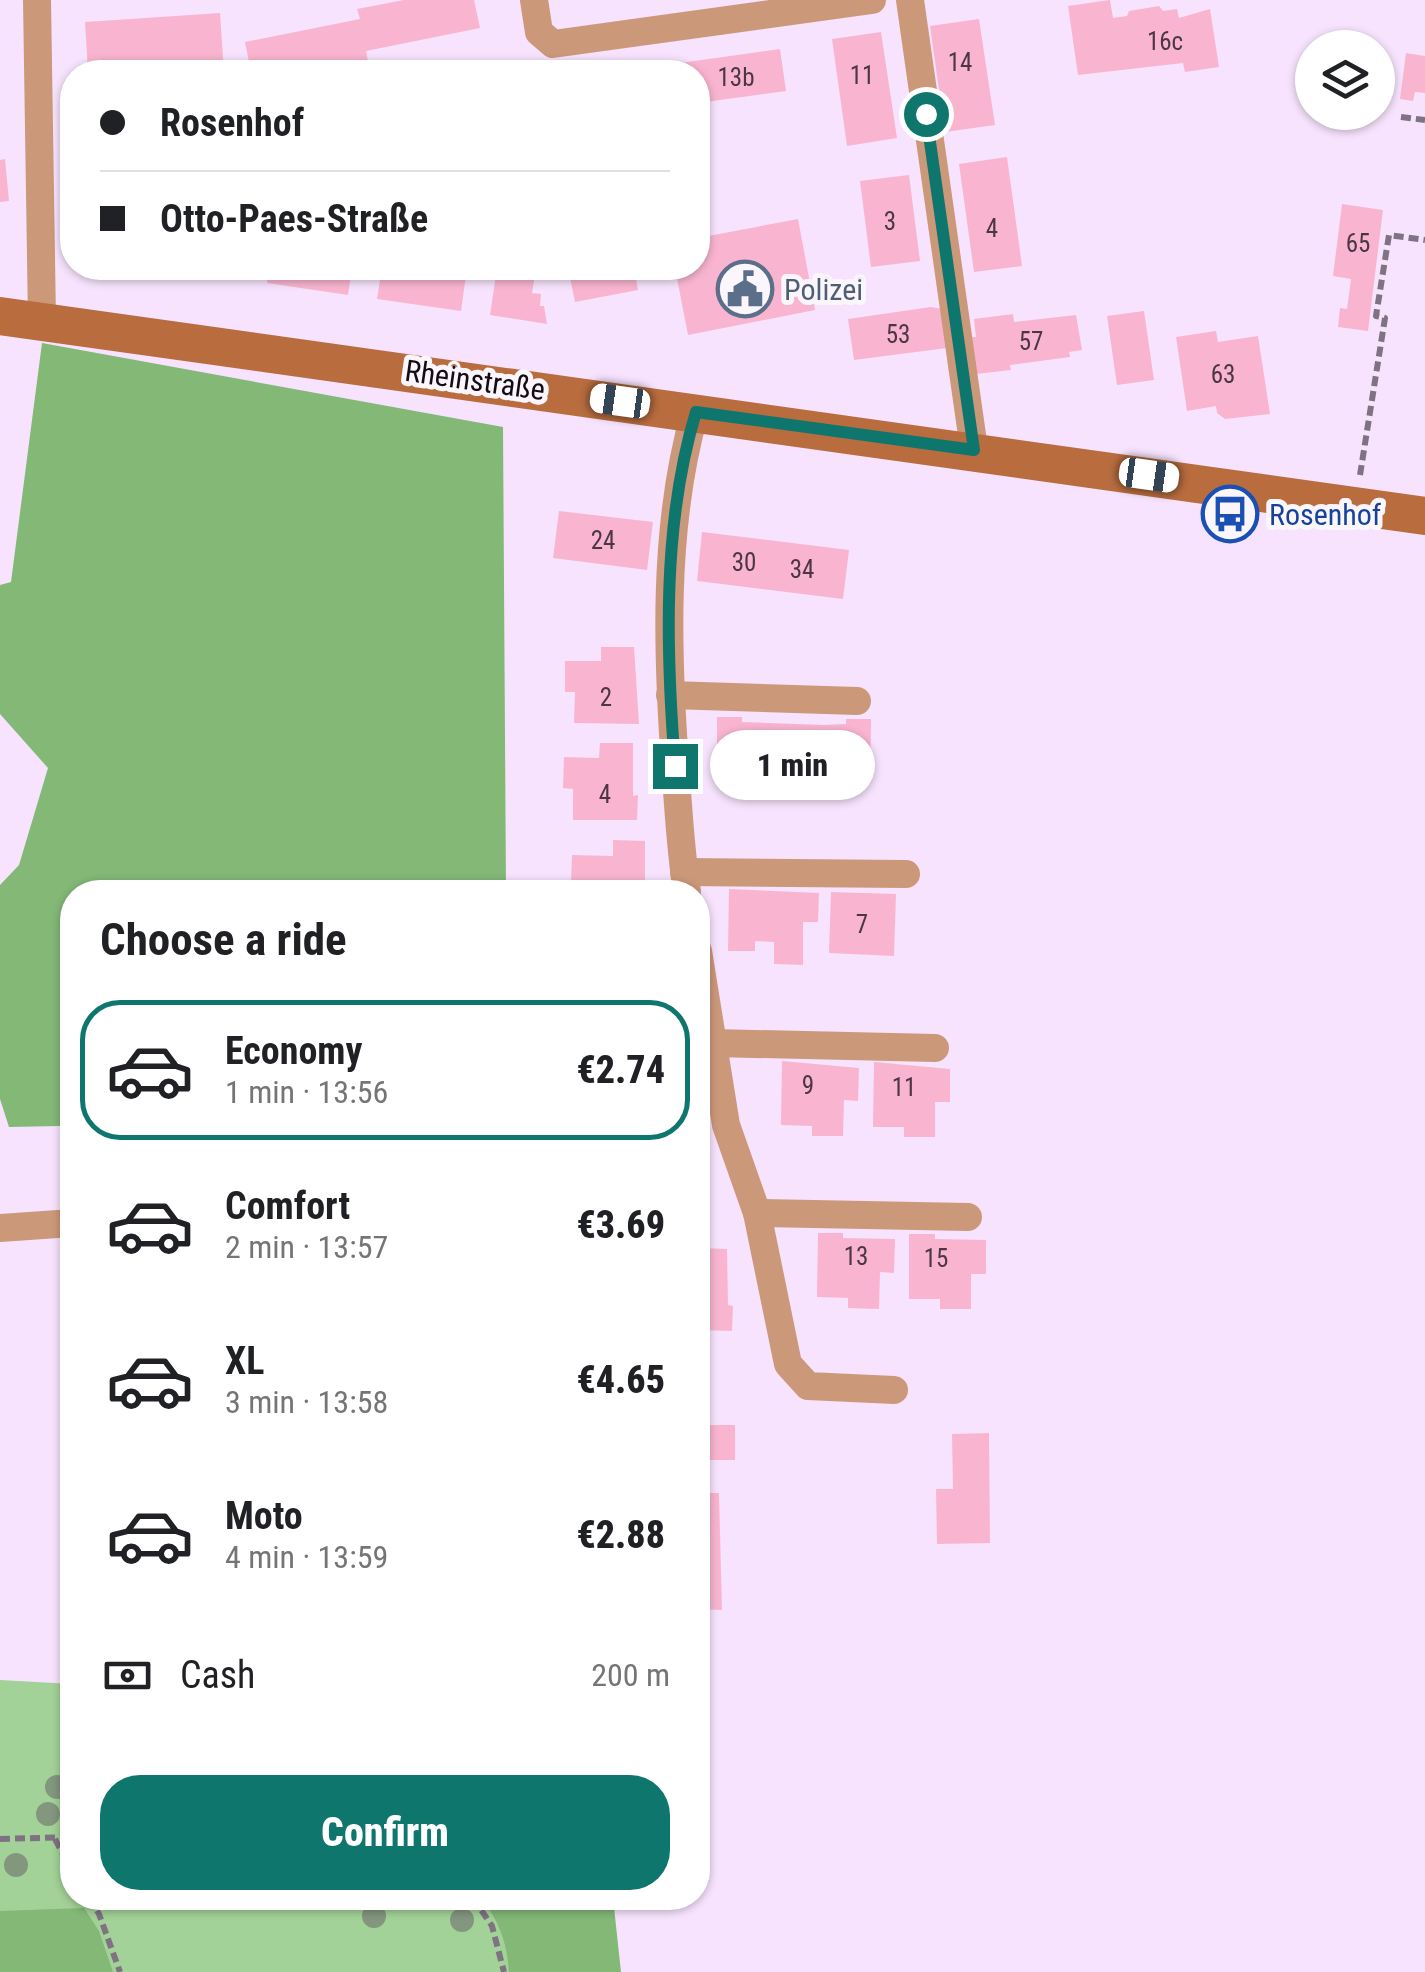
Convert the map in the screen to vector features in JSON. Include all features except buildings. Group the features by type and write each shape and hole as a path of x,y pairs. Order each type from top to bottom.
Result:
{"main road":[{"name":"Rheinstraße","path":"0,316 1425,516"}],"street":[{"path":"37,0 42,321"},
{"path":"534,0 538,32 553,44 872,0"},
{"path":"910,0 974,450"},
{"path":"685,880 670,695 672,552 688,437 696,412"},
{"path":"670,695 857,701"},
{"path":"710,881 906,874"},
{"path":"710,1020 726,1125 756,1213 788,1364 808,1386 894,1390"},
{"path":"714,1042 935,1048"},
{"path":"710,1125 726,1125"},
{"path":"756,1213 968,1217"},
{"path":"0,1228 60,1224"}],"path":[{"path":"1400,117 1425,120"},
{"path":"1354,506 1385,318 1376,316 1389,236 1425,240"},
{"path":"0,1840 60,1838"},
{"path":"54,1839 60,1850"},
{"path":"94,1910 120,1972"},
{"path":"481,1910 492,1926 504,1972"}],"green space":[{"path":"42,343 503,427 506,880 60,880 60,1126 9,1127 0,1099 0,885 19,865 48,768 0,714 0,585 11,582"},
{"path":"0,1680 60,1683 60,1910 604,1910 618,1972 0,1972"},
{"path":"85,1910 99,1931 113,1972 0,1972 0,1911"},
{"path":"489,1910 614,1910 621,1972 509,1972 501,1932"}],"place":[{"name":"Polizei","path":"745,289"},
{"name":"Rosenhof","path":"1230,514"}],"route":[{"path":"675,766 670,695 672,552 688,437 696,412 974,450 926,114"}]}
